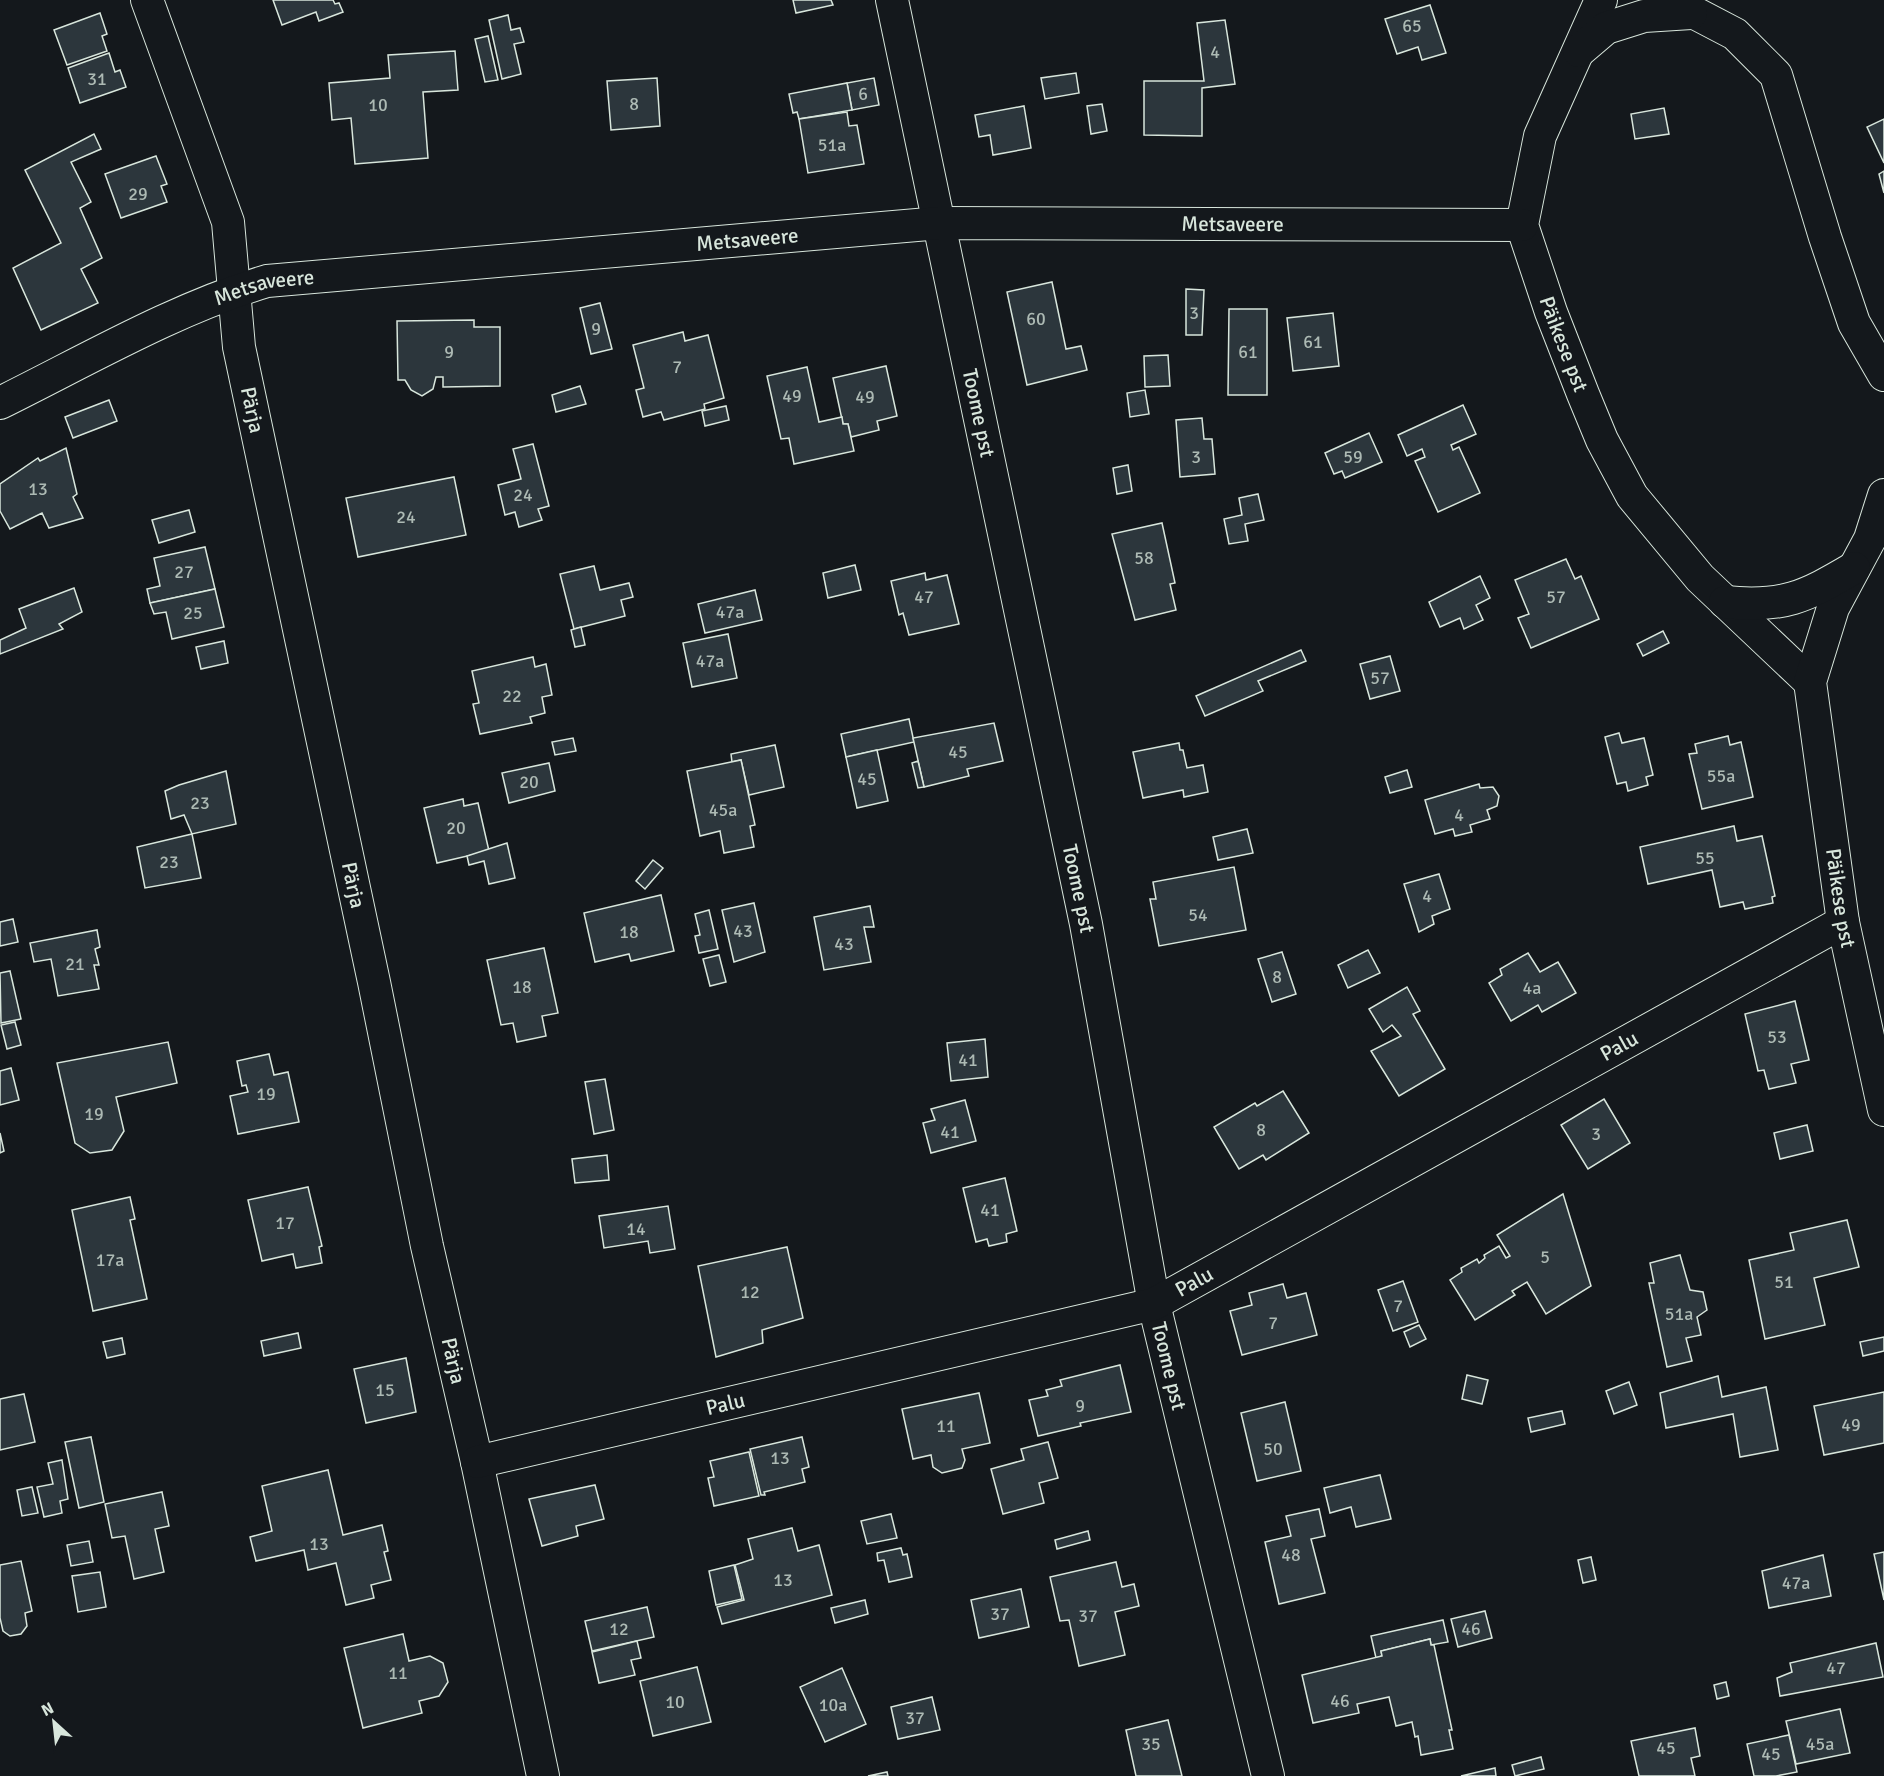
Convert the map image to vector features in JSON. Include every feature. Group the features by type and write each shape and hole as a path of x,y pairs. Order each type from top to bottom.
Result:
{"street":[{"name":"Pärja","path":"147,0 228,222 236,291 239,347 374,982 427,1246 477,1462 543,1776"},
{"name":"Toome pst","path":"892,0 1086,924 1154,1304 1268,1776"},
{"name":"Päikese pst","path":"1601,0 1540,136 1522,225 1551,312 1583,394 1602,440 1632,496 1700,578 1810,682"},
{"name":"Päikese pst","path":"1577,53 1606,28 1680,6 1735,34 1776,75 1854,323 1884,375"},
{"name":"Metsaveere","path":"0,403 180,314 267,281 940,223 1522,225"},
{"name":"Päikese pst","path":"1884,495 1870,539 1833,608 1810,682 1843,922 1884,1110"},
{"path":"1725,602 1758,605 1785,601 1817,590 1854,568"},
{"name":"Palu","path":"477,1462 1154,1304 1843,922"}],"building":[{"path":"273,0 333,0 335,4 339,3 343,12 319,21 316,12 282,25"},
{"path":"793,0 831,0 833,5 796,13"},
{"path":"1430,5 1446,53 1422,60 1418,47 1397,54 1385,19"},
{"path":"100,13 107,34 102,36 107,51 67,65 54,30"},
{"path":"508,15 511,30 520,28 524,42 514,44 521,74 502,79 489,20"},
{"path":"1225,20 1235,84 1202,88 1202,136 1144,135 1144,81 1204,81 1197,23"},
{"path":"488,36 498,80 485,82 475,39"},
{"path":"455,51 458,90 423,92 428,158 355,164 351,118 332,120 329,83 390,78 388,55"},
{"path":"109,53 115,72 120,70 126,87 80,103 68,68"},
{"path":"1076,73 1079,93 1045,99 1041,78"},
{"path":"657,78 660,126 611,130 607,81"},
{"path":"874,78 879,105 852,110 847,83"},
{"path":"847,83 852,110 799,119 797,112 793,113 789,94"},
{"path":"1102,104 1107,131 1091,134 1087,106"},
{"path":"1024,106 1031,148 993,155 990,135 979,137 975,115"},
{"path":"1664,108 1669,134 1635,139 1631,114"},
{"path":"847,112 849,126 857,125 864,164 808,173 799,119"},
{"path":"1884,119 1884,163 1867,127"},
{"path":"94,134 101,149 71,162 91,202 80,208 102,258 81,269 98,303 41,330 13,268 61,243 25,170"},
{"path":"156,156 167,184 161,186 167,202 121,218 105,174"},
{"path":"1884,171 1884,193 1879,174"},
{"path":"1052,282 1066,349 1081,346 1087,370 1027,385 1007,292"},
{"path":"1186,289 1204,290 1202,335 1186,335"},
{"path":"600,303 612,349 591,354 580,308"},
{"path":"1229,309 1267,309 1267,395 1228,395"},
{"path":"1333,313 1339,366 1293,371 1287,318"},
{"path":"474,320 474,327 500,327 500,386 443,387 443,377 436,377 433,389 422,396 411,390 405,380 398,380 397,321"},
{"path":"683,332 685,341 708,335 724,398 704,404 705,409 664,420 661,412 643,417 636,390 644,388 633,345"},
{"path":"1168,355 1170,386 1145,387 1144,356"},
{"path":"886,366 897,416 877,421 879,430 851,437 848,424 843,424 833,378"},
{"path":"807,367 819,422 842,417 843,424 848,424 854,451 794,464 789,438 781,439 767,376"},
{"path":"580,386 586,404 556,412 552,395"},
{"path":"1145,390 1149,414 1130,417 1127,393"},
{"path":"109,400 117,421 73,438 65,417"},
{"path":"1463,405 1476,434 1451,445 1453,450 1459,447 1480,493 1438,512 1415,461 1425,457 1422,449 1407,456 1398,435"},
{"path":"726,406 729,420 705,426 702,411"},
{"path":"1202,418 1204,439 1212,439 1215,474 1180,477 1176,420"},
{"path":"1369,433 1382,462 1345,478 1342,471 1334,474 1325,453"},
{"path":"533,444 549,506 538,509 542,520 519,527 515,512 505,515 498,485 521,479 513,449"},
{"path":"66,448 77,494 73,497 83,518 49,528 42,513 10,529 0,511 0,484 38,458 40,461"},
{"path":"1128,465 1132,491 1117,494 1113,468"},
{"path":"454,477 466,535 358,557 346,498"},
{"path":"1258,494 1264,520 1245,524 1248,541 1229,544 1224,519 1242,515 1239,498"},
{"path":"189,510 195,532 159,543 152,520"},
{"path":"1162,523 1175,583 1170,584 1176,610 1135,620 1112,534"},
{"path":"205,547 215,589 150,603 147,589 160,586 154,558"},
{"path":"1566,559 1575,579 1581,576 1599,619 1531,648 1518,618 1529,614 1515,580"},
{"path":"855,565 861,590 828,598 823,573"},
{"path":"594,566 600,590 629,583 633,597 621,600 625,616 574,629 560,574"},
{"path":"925,573 926,580 947,575 959,624 909,635 903,613 899,615 891,581"},
{"path":"1480,576 1490,598 1476,605 1483,620 1464,629 1460,618 1440,627 1429,602"},
{"path":"74,588 82,612 59,624 63,629 0,654 0,640 26,628 19,609"},
{"path":"215,589 224,627 172,639 166,612 154,614 150,603"},
{"path":"755,590 762,620 705,633 698,604"},
{"path":"581,627 585,645 575,647 571,630"},
{"path":"1663,631 1669,643 1643,656 1637,644"},
{"path":"728,634 737,678 692,687 683,643"},
{"path":"224,641 228,663 201,669 196,647"},
{"path":"1301,650 1306,661 1258,681 1263,691 1205,716 1196,696"},
{"path":"1390,656 1400,691 1370,699 1360,664"},
{"path":"533,657 535,667 546,664 552,695 542,697 545,713 530,717 532,723 480,734 473,704 479,703 472,671"},
{"path":"909,719 914,742 846,757 841,734"},
{"path":"994,723 1003,761 967,769 969,776 924,787 913,738"},
{"path":"1619,733 1622,743 1644,738 1653,775 1646,777 1648,785 1628,791 1626,782 1617,784 1605,737"},
{"path":"1728,736 1730,745 1741,742 1753,797 1702,809 1689,754 1697,753 1695,744"},
{"path":"573,738 576,751 555,755 552,742"},
{"path":"1179,743 1187,768 1203,765 1208,792 1184,797 1183,790 1143,798 1133,752"},
{"path":"775,745 784,787 749,795 741,760 732,762 731,754"},
{"path":"877,750 888,801 857,808 846,757"},
{"path":"741,760 755,825 750,826 754,847 724,853 720,831 700,836 687,771"},
{"path":"918,761 924,787 918,788 912,763"},
{"path":"549,763 555,791 509,803 502,773"},
{"path":"1407,770 1412,787 1390,793 1385,777"},
{"path":"226,771 236,824 192,834 184,815 171,819 165,791"},
{"path":"1479,784 1480,788 1493,787 1499,796 1497,806 1487,810 1490,819 1470,825 1472,832 1455,836 1453,829 1435,834 1425,800"},
{"path":"463,799 464,806 478,803 489,851 437,863 424,808"},
{"path":"1734,826 1737,841 1762,836 1775,896 1772,897 1773,903 1745,909 1743,902 1720,907 1712,870 1648,884 1640,847"},
{"path":"1247,829 1253,853 1218,860 1213,837"},
{"path":"192,834 201,878 145,888 137,847"},
{"path":"507,843 515,878 489,884 484,861 469,865 467,856"},
{"path":"653,860 663,868 645,889 636,881"},
{"path":"1234,867 1246,930 1159,946 1150,899 1156,899 1153,882"},
{"path":"1439,874 1450,909 1432,916 1434,924 1419,932 1404,884"},
{"path":"661,895 674,951 631,961 629,954 595,962 584,913"},
{"path":"754,903 765,952 734,962 722,910"},
{"path":"870,906 874,927 864,927 871,962 824,970 814,917"},
{"path":"709,910 718,949 699,953 695,936 700,935 695,914"},
{"path":"13,919 18,942 0,946 0,922"},
{"path":"97,930 100,947 95,949 99,965 94,965 99,989 58,996 51,959 34,962 30,943"},
{"path":"544,948 558,1013 542,1016 546,1036 517,1042 513,1023 501,1025 487,960"},
{"path":"1368,950 1380,973 1348,988 1338,965"},
{"path":"1282,952 1296,994 1272,1002 1258,959"},
{"path":"1528,953 1540,972 1558,962 1576,993 1542,1012 1538,1005 1511,1021 1489,983 1502,975 1500,969"},
{"path":"719,955 726,982 710,986 703,959"},
{"path":"10,971 21,1019 1,1023 0,973"},
{"path":"1407,987 1420,1011 1413,1014 1445,1069 1399,1096 1371,1051 1401,1036 1392,1025 1383,1032 1369,1009"},
{"path":"1795,1001 1809,1060 1791,1064 1796,1083 1769,1089 1764,1070 1758,1071 1745,1014"},
{"path":"15,1022 21,1045 7,1049 1,1025"},
{"path":"985,1039 988,1077 951,1081 947,1043"},
{"path":"168,1042 177,1083 116,1097 124,1131 112,1150 90,1153 75,1143 57,1063"},
{"path":"269,1054 274,1075 288,1072 299,1122 238,1134 230,1096 248,1092 246,1085 242,1086 237,1061"},
{"path":"11,1068 19,1100 0,1105 0,1071"},
{"path":"605,1079 614,1130 594,1134 585,1082"},
{"path":"1283,1091 1309,1133 1266,1160 1263,1155 1239,1169 1214,1127 1255,1103 1257,1106"},
{"path":"1604,1099 1630,1143 1588,1169 1561,1125"},
{"path":"965,1100 976,1141 931,1153 923,1123 935,1120 931,1109"},
{"path":"1807,1125 1813,1151 1780,1159 1774,1133"},
{"path":"0,1133 4,1151 0,1153"},
{"path":"607,1155 609,1180 575,1183 572,1159"},
{"path":"1005,1178 1017,1231 1006,1234 1007,1242 989,1246 987,1239 976,1242 963,1188"},
{"path":"308,1187 322,1246 319,1247 322,1263 296,1268 293,1254 262,1261 248,1200"},
{"path":"1563,1194 1591,1286 1546,1314 1527,1282 1512,1291 1515,1295 1475,1320 1450,1280 1462,1272 1461,1268 1477,1259 1479,1263 1485,1258 1484,1255 1499,1246 1506,1258 1510,1256 1497,1235"},
{"path":"130,1197 135,1219 130,1220 147,1299 93,1311 72,1210"},
{"path":"668,1206 675,1249 650,1253 648,1241 604,1248 599,1216"},
{"path":"1847,1220 1859,1267 1814,1278 1825,1325 1765,1339 1749,1260 1794,1250 1790,1233"},
{"path":"787,1247 803,1318 762,1330 763,1343 716,1357 698,1266"},
{"path":"1680,1255 1690,1290 1703,1292 1707,1310 1697,1317 1701,1335 1686,1338 1692,1361 1667,1367 1649,1283 1654,1283 1650,1263"},
{"path":"1403,1281 1418,1322 1393,1331 1378,1290"},
{"path":"1283,1284 1287,1298 1306,1293 1317,1335 1242,1355 1230,1311 1252,1305 1249,1293"},
{"path":"1419,1325 1426,1339 1410,1347 1404,1332"},
{"path":"298,1333 301,1348 264,1356 261,1341"},
{"path":"1884,1337 1884,1351 1863,1356 1860,1342"},
{"path":"122,1338 125,1354 107,1358 103,1342"},
{"path":"406,1358 416,1412 366,1423 354,1369"},
{"path":"1120,1365 1131,1412 1080,1423 1081,1426 1038,1436 1029,1400 1048,1396 1046,1390 1062,1386 1060,1380"},
{"path":"1467,1375 1488,1380 1482,1404 1462,1399"},
{"path":"1718,1376 1722,1397 1766,1387 1778,1450 1740,1457 1733,1414 1666,1428 1660,1393"},
{"path":"1629,1382 1637,1405 1614,1414 1606,1391"},
{"path":"1884,1392 1884,1443 1824,1455 1814,1406"},
{"path":"979,1393 990,1443 962,1449 965,1460 962,1468 942,1473 933,1467 931,1455 913,1459 902,1409"},
{"path":"24,1394 35,1442 0,1450 0,1399"},
{"path":"1285,1402 1301,1471 1257,1481 1241,1413"},
{"path":"1562,1411 1565,1424 1531,1432 1528,1418"},
{"path":"91,1437 104,1502 79,1508 65,1442"},
{"path":"802,1437 809,1467 802,1469 805,1482 764,1492 765,1495 761,1495 750,1449"},
{"path":"1048,1442 1058,1478 1039,1483 1044,1503 1003,1514 991,1469 1024,1460 1021,1449"},
{"path":"749,1452 759,1496 714,1506 708,1478 714,1477 710,1461"},
{"path":"62,1460 68,1499 60,1501 62,1513 44,1517 37,1487 53,1484 48,1463"},
{"path":"328,1470 343,1535 382,1525 388,1551 384,1552 391,1580 371,1585 374,1598 346,1605 336,1563 308,1570 304,1550 256,1561 250,1537 272,1531 262,1486"},
{"path":"1380,1475 1391,1519 1356,1527 1351,1507 1330,1513 1324,1488"},
{"path":"595,1485 604,1519 576,1526 578,1536 542,1546 529,1499"},
{"path":"32,1487 38,1513 22,1516 17,1490"},
{"path":"162,1492 169,1526 155,1529 164,1572 134,1579 125,1536 112,1538 105,1504"},
{"path":"1319,1509 1325,1536 1311,1539 1325,1593 1279,1604 1265,1542 1291,1536 1286,1516"},
{"path":"891,1514 897,1538 867,1544 861,1521"},
{"path":"792,1528 798,1551 819,1545 832,1595 722,1624 717,1607 744,1600 735,1565 753,1559 748,1539"},
{"path":"1088,1531 1090,1540 1057,1549 1055,1540"},
{"path":"89,1541 93,1562 71,1566 67,1545"},
{"path":"901,1548 903,1555 907,1554 912,1577 889,1582 884,1560 878,1561 877,1553"},
{"path":"1884,1552 1884,1600 1874,1554"},
{"path":"1823,1555 1831,1596 1769,1608 1762,1571"},
{"path":"1591,1557 1596,1580 1583,1583 1578,1560"},
{"path":"21,1561 32,1611 25,1613 27,1626 21,1634 10,1636 3,1631 0,1618 0,1565"},
{"path":"1116,1562 1122,1587 1134,1584 1139,1606 1115,1612 1125,1655 1079,1666 1069,1620 1060,1621 1050,1577"},
{"path":"734,1565 742,1599 716,1605 709,1571"},
{"path":"100,1572 106,1607 78,1612 72,1576"},
{"path":"1021,1589 1029,1627 979,1638 971,1600"},
{"path":"865,1600 868,1614 835,1623 831,1608"},
{"path":"647,1607 654,1637 592,1651 585,1621"},
{"path":"1485,1611 1492,1638 1458,1647 1451,1619"},
{"path":"1443,1620 1448,1642 1431,1645 1430,1639 1381,1651 1382,1656 1376,1658 1371,1636"},
{"path":"403,1634 409,1661 430,1656 443,1663 448,1682 439,1696 419,1701 422,1713 363,1728 344,1648"},
{"path":"1430,1639 1431,1645 1434,1645 1452,1730 1449,1730 1453,1749 1421,1755 1418,1736 1415,1737 1412,1722 1396,1726 1389,1697 1357,1704 1359,1713 1313,1723 1302,1675 1382,1656 1381,1651"},
{"path":"637,1641 641,1658 631,1660 635,1675 599,1683 592,1652"},
{"path":"1876,1643 1883,1677 1780,1696 1777,1678 1792,1672 1790,1663"},
{"path":"697,1667 711,1722 653,1736 640,1681"},
{"path":"842,1668 866,1724 825,1742 800,1687"},
{"path":"1726,1682 1729,1696 1717,1699 1714,1685"},
{"path":"932,1697 940,1730 898,1739 891,1707"},
{"path":"1840,1709 1850,1753 1796,1764 1786,1721"},
{"path":"1168,1720 1182,1776 1136,1776 1126,1730"},
{"path":"1695,1728 1700,1756 1691,1758 1695,1776 1639,1776 1631,1741"},
{"path":"1789,1735 1797,1772 1776,1776 1754,1776 1747,1744"},
{"path":"1541,1757 1544,1769 1515,1776 1512,1765"},
{"path":"1495,1768 1496,1776 1461,1776"},
{"path":"887,1772 888,1776 868,1776"}]}
